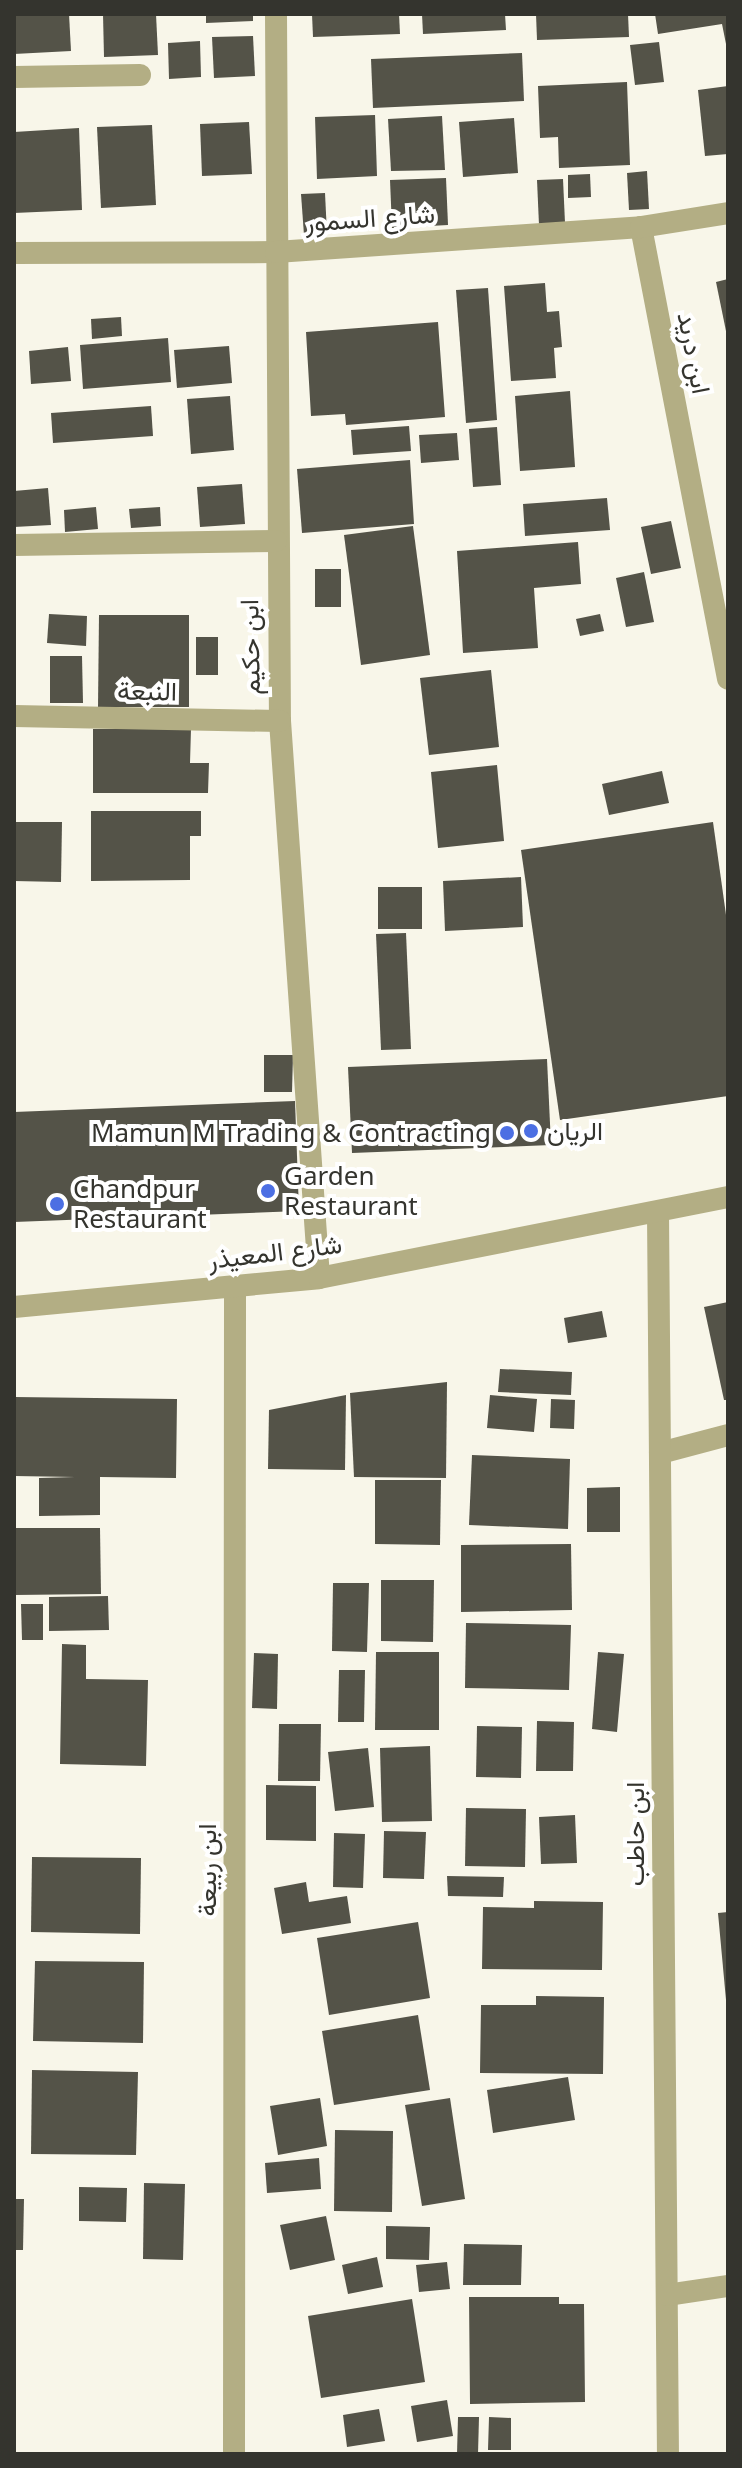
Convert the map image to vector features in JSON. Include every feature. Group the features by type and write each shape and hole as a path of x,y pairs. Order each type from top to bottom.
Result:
{"street":[{"name":"ابن حكيم","path":"276,14 276,541 280,721 319,1278"},
{"path":"14,77 140,75"},
{"name":"شارع السمور","path":"14,253 276,252 641,227 728,213"},
{"name":"ابن دريد","path":"641,227 728,679"},
{"path":"14,545 276,541"},
{"name":"النبعة","path":"14,716 280,721"},
{"name":"شارع المعيذر","path":"14,1307 319,1278 728,1197"},
{"name":"ابن حاطب","path":"658,1213 668,2454"},
{"name":"ابن ربيعة","path":"234,2454 235,1286"},
{"path":"660,1453 728,1435"},
{"path":"667,2295 728,2286"}],"building":[{"path":"14,14 69,14 71,51 14,54"},
{"path":"103,14 156,14 158,55 104,57"},
{"path":"206,14 253,14 253,21 206,23"},
{"path":"312,14 399,14 400,34 313,37"},
{"path":"422,14 505,14 506,30 423,34"},
{"path":"536,14 628,14 629,37 537,40"},
{"path":"655,14 728,14 728,54 722,24 658,34"},
{"path":"253,36 255,76 214,78 212,37"},
{"path":"200,41 201,77 169,79 168,43"},
{"path":"659,42 664,82 635,85 630,45"},
{"path":"522,53 524,101 373,108 371,59"},
{"path":"627,82 630,165 559,168 558,137 540,138 538,86"},
{"path":"728,86 728,154 705,156 698,90"},
{"path":"375,115 377,176 317,179 315,117"},
{"path":"442,116 445,170 391,171 388,119"},
{"path":"514,118 518,173 463,177 459,122"},
{"path":"249,122 252,174 202,176 200,124"},
{"path":"152,125 156,205 101,208 97,127"},
{"path":"79,128 82,210 14,213 14,132"},
{"path":"647,171 649,209 629,210 627,173"},
{"path":"590,174 591,197 568,198 568,175"},
{"path":"446,178 448,225 392,228 390,180"},
{"path":"563,179 565,223 539,225 537,180"},
{"path":"325,193 327,234 304,235 301,194"},
{"path":"728,279 728,336 727,336 716,282"},
{"path":"545,283 547,312 559,311 562,347 554,348 556,378 511,381 504,286"},
{"path":"488,288 497,420 466,423 456,290"},
{"path":"121,317 122,336 92,339 91,319"},
{"path":"438,322 445,417 346,425 345,414 311,416 306,332"},
{"path":"168,338 171,382 83,389 80,345"},
{"path":"229,346 232,383 177,388 174,350"},
{"path":"68,347 71,381 31,384 29,351"},
{"path":"570,391 575,467 520,471 515,396"},
{"path":"230,396 234,450 191,454 187,399"},
{"path":"151,406 153,436 53,443 51,413"},
{"path":"409,426 411,451 353,455 351,430"},
{"path":"497,427 501,485 473,487 469,429"},
{"path":"457,433 459,460 421,463 419,435"},
{"path":"410,460 414,524 302,533 297,469"},
{"path":"242,484 245,524 200,527 197,487"},
{"path":"48,488 51,525 14,527 14,491"},
{"path":"607,498 610,530 525,536 523,504"},
{"path":"96,507 98,529 65,532 64,510"},
{"path":"160,507 161,526 131,528 129,509"},
{"path":"671,521 681,568 651,574 641,527"},
{"path":"413,526 430,655 361,665 344,535"},
{"path":"578,542 581,584 534,588 538,648 463,653 457,551"},
{"path":"315,569 341,569 341,607 315,607"},
{"path":"644,572 654,622 626,627 616,578"},
{"path":"49,614 87,616 86,646 47,643"},
{"path":"600,614 604,631 580,636 576,619"},
{"path":"99,615 189,615 189,707 98,707"},
{"path":"196,637 218,637 218,675 196,675"},
{"path":"50,656 82,656 83,703 50,703"},
{"path":"491,670 499,747 429,755 420,678"},
{"path":"93,729 191,729 190,763 209,763 208,793 93,793"},
{"path":"497,765 504,841 438,848 431,772"},
{"path":"662,771 669,803 609,815 602,784"},
{"path":"91,811 201,811 201,836 190,836 190,880 91,881"},
{"path":"14,822 62,822 61,882 14,881"},
{"path":"713,822 728,929 728,1096 560,1120 521,850"},
{"path":"521,877 523,927 445,931 443,881"},
{"path":"378,887 422,887 422,929 378,929"},
{"path":"406,933 411,1049 381,1050 376,934"},
{"path":"264,1055 293,1055 292,1092 264,1092"},
{"path":"547,1059 551,1145 352,1153 348,1067"},
{"path":"295,1101 299,1211 14,1222 14,1112"},
{"path":"728,1302 728,1400 724,1400 704,1307"},
{"path":"602,1311 607,1337 568,1343 564,1318"},
{"path":"500,1369 572,1372 571,1395 498,1392"},
{"path":"447,1382 446,1478 354,1477 350,1393"},
{"path":"346,1395 345,1470 268,1469 269,1410"},
{"path":"490,1395 537,1399 534,1432 487,1428"},
{"path":"14,1397 177,1399 176,1478 100,1477 100,1515 39,1516 39,1478 75,1477 14,1476"},
{"path":"551,1399 575,1400 574,1429 550,1428"},
{"path":"472,1455 570,1459 568,1529 469,1525"},
{"path":"375,1480 441,1480 440,1545 375,1544"},
{"path":"620,1487 620,1532 587,1532 587,1488"},
{"path":"14,1528 100,1528 101,1594 14,1595"},
{"path":"571,1544 572,1610 461,1612 461,1545"},
{"path":"381,1580 434,1580 433,1642 381,1641"},
{"path":"333,1583 369,1583 367,1652 332,1651"},
{"path":"108,1596 109,1630 49,1631 49,1597"},
{"path":"21,1604 43,1604 43,1640 22,1640"},
{"path":"466,1623 571,1625 569,1690 465,1688"},
{"path":"62,1644 86,1645 86,1679 148,1680 146,1766 60,1764"},
{"path":"376,1652 439,1652 439,1730 375,1730"},
{"path":"598,1652 624,1654 617,1732 592,1729"},
{"path":"254,1653 278,1654 277,1709 252,1708"},
{"path":"339,1670 365,1670 364,1722 338,1722"},
{"path":"537,1721 574,1722 573,1771 536,1771"},
{"path":"279,1724 321,1724 320,1781 278,1781"},
{"path":"477,1726 522,1727 521,1778 476,1777"},
{"path":"430,1746 432,1821 382,1822 380,1748"},
{"path":"368,1748 374,1807 335,1811 328,1752"},
{"path":"266,1785 316,1786 316,1841 266,1840"},
{"path":"466,1808 526,1809 525,1867 465,1866"},
{"path":"575,1815 577,1863 541,1864 539,1817"},
{"path":"384,1831 426,1832 424,1879 383,1878"},
{"path":"334,1833 365,1834 363,1888 333,1887"},
{"path":"32,1857 141,1858 140,1934 31,1932"},
{"path":"447,1876 504,1877 503,1897 448,1896"},
{"path":"306,1882 309,1902 347,1896 351,1923 282,1934 274,1888"},
{"path":"534,1901 603,1902 602,1970 482,1969 483,1907 534,1908"},
{"path":"728,1912 728,2000 726,2000 718,1913"},
{"path":"418,1922 430,1998 329,2015 317,1938"},
{"path":"35,1961 144,1962 143,2043 33,2041"},
{"path":"536,1996 604,1997 603,2074 480,2073 481,2005 536,2005"},
{"path":"418,2015 430,2090 334,2105 322,2031"},
{"path":"32,2070 138,2072 136,2155 31,2154"},
{"path":"568,2077 575,2120 493,2133 487,2090"},
{"path":"320,2098 327,2146 278,2155 270,2106"},
{"path":"450,2098 465,2199 422,2206 405,2105"},
{"path":"335,2130 393,2131 392,2212 334,2211"},
{"path":"319,2158 321,2189 267,2193 265,2163"},
{"path":"144,2183 185,2184 183,2260 143,2259"},
{"path":"79,2187 127,2188 126,2222 79,2221"},
{"path":"14,2199 24,2199 23,2250 14,2250"},
{"path":"326,2216 335,2260 290,2270 280,2225"},
{"path":"386,2226 430,2227 429,2260 386,2259"},
{"path":"464,2244 522,2245 521,2285 463,2285"},
{"path":"377,2257 383,2287 348,2294 342,2265"},
{"path":"447,2262 450,2289 419,2292 416,2265"},
{"path":"469,2297 559,2297 559,2304 584,2304 585,2402 470,2404"},
{"path":"412,2299 425,2382 321,2398 308,2316"},
{"path":"447,2400 453,2436 417,2442 411,2406"},
{"path":"379,2409 385,2441 347,2447 343,2415"},
{"path":"458,2417 479,2417 478,2454 457,2454"},
{"path":"489,2417 511,2418 511,2450 488,2450"}],"place":[{"name":"الريان","path":"531,1131"},
{"name":"Mamun M Trading & Contracting","path":"507,1133"},
{"name":"Garden Restaurant","path":"268,1191"},
{"name":"Chandpur Restaurant","path":"57,1204"}]}
